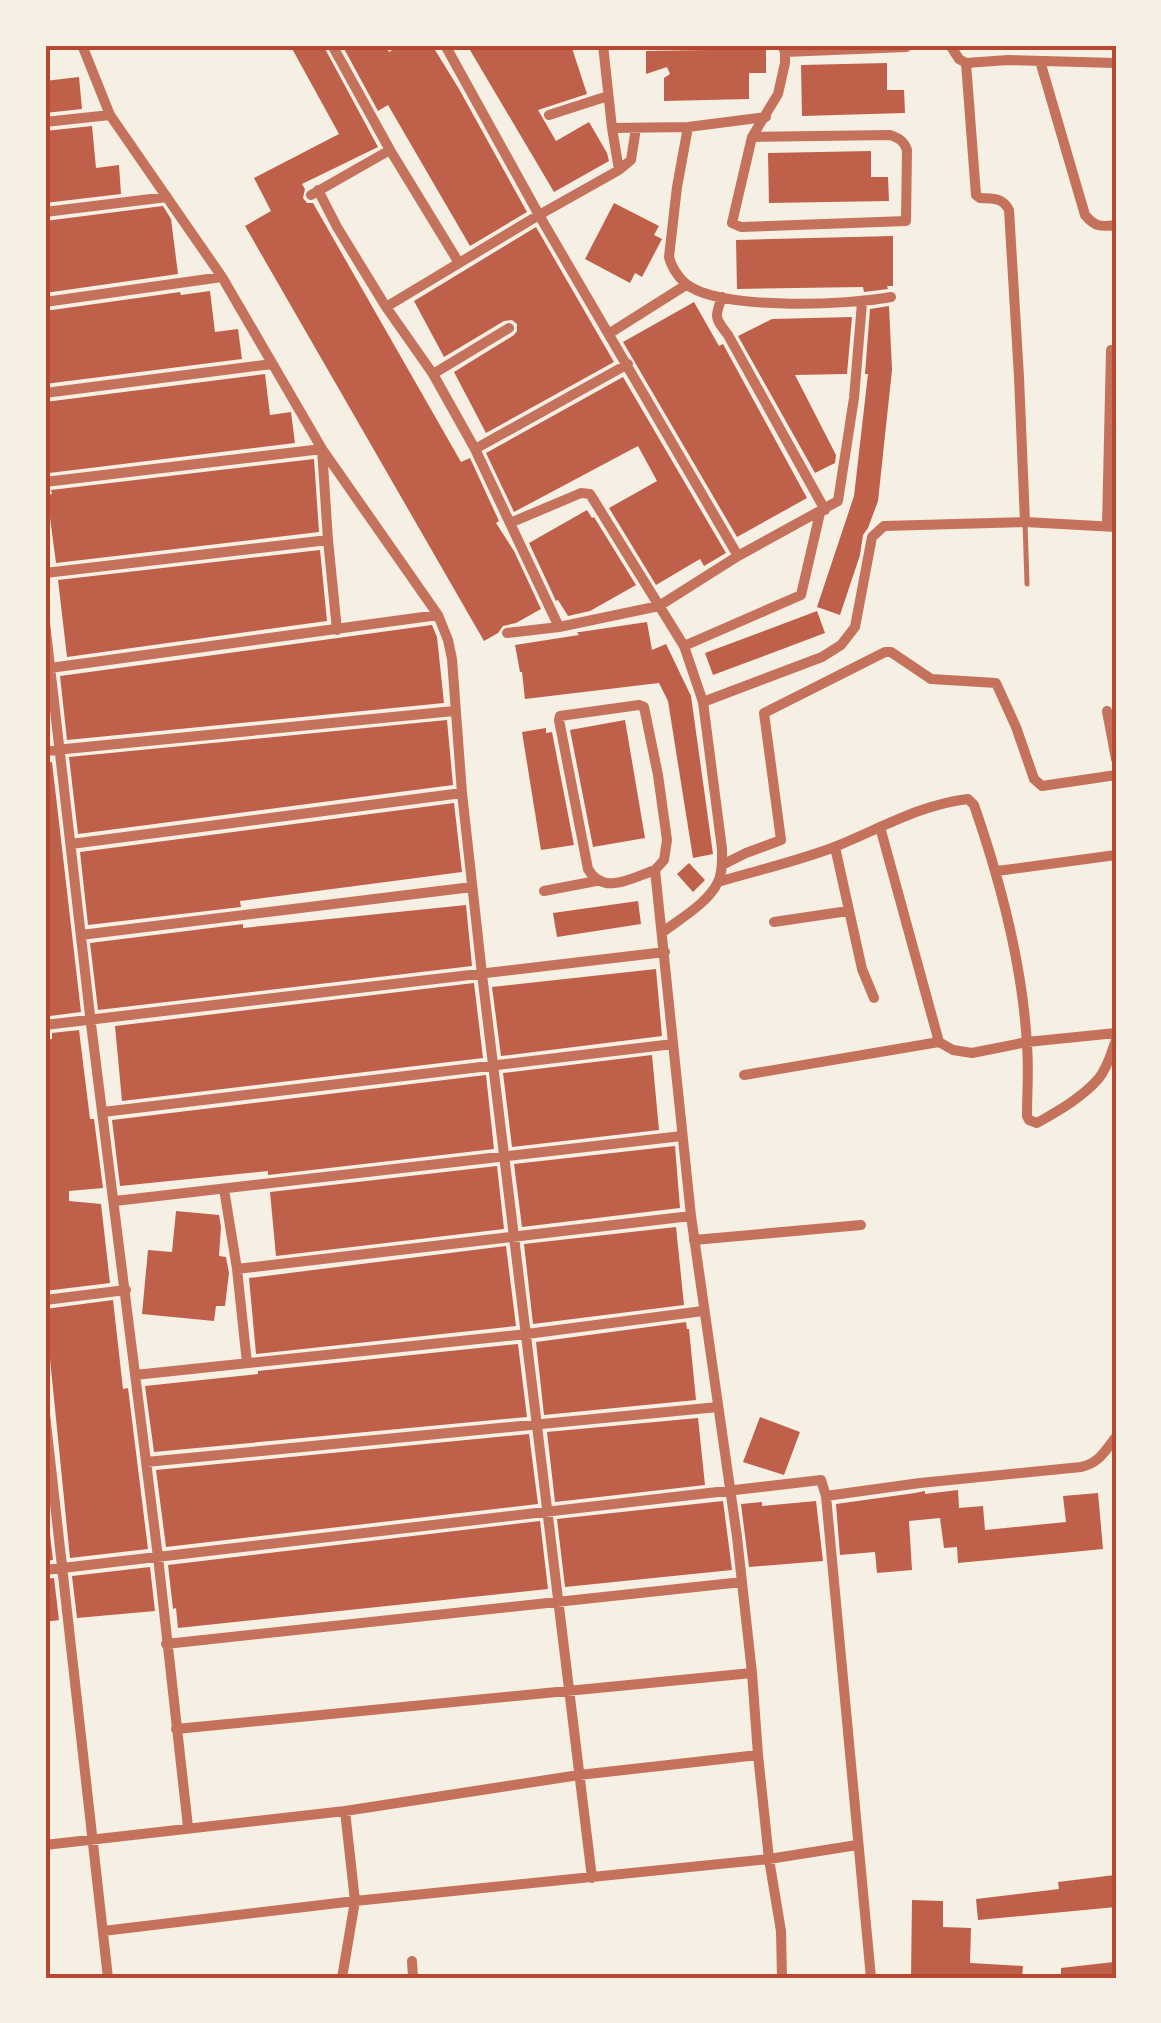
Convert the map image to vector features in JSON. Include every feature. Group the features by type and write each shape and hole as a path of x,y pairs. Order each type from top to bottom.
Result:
{"street":[{"path":"82,45 110,115 222,278 322,449 438,615 448,640 482,974 592,1878"},
{"path":"332,45 459,263"},
{"path":"445,45 738,556"},
{"path":"603,45 620,170"},
{"path":"950,45 966,63 1116,63"},
{"path":"752,137 898,138 907,150 906,221 735,226 732,219 752,137 778,94 783,76 783,48 906,46"},
{"path":"1040,61 1086,215 1093,224 1116,225"},
{"path":"966,63 976,194 980,198 998,199 1008,210 1026,522"},
{"path":"549,115 608,96"},
{"path":"45,122 110,115"},
{"path":"612,128 688,127 766,117"},
{"path":"688,127 669,250 670,264 686,284 722,297 758,302 862,303 890,298"},
{"path":"386,307 620,170 632,160 636,128"},
{"path":"390,150 315,193 433,374 475,449 559,627"},
{"path":"45,212 167,197"},
{"path":"45,302 222,278"},
{"path":"610,334 686,284"},
{"path":"684,646 801,594 822,512 716,319 722,297"},
{"path":"507,633 559,627 659,606 738,556 838,502 854,398 862,303"},
{"path":"433,374 510,328"},
{"path":"704,702 822,657 848,638 855,628 872,537 879,528 1026,522 1112,526 1111,350"},
{"path":"45,393 272,364"},
{"path":"475,449 628,364"},
{"path":"45,482 322,449"},
{"path":"322,449 338,630"},
{"path":"510,523 581,494 590,494 684,646 704,702 722,865 718,882 663,932"},
{"path":"45,572 328,540"},
{"path":"50,668 438,615"},
{"path":"45,623 188,1828"},
{"path":"722,865 781,840 764,713 885,652 891,652 931,679 996,684 1034,778 1042,786 1116,776"},
{"path":"544,891 596,881 612,884 656,870 664,860 667,840 658,775 644,707 638,705 562,716 559,720 588,869 596,881"},
{"path":"45,751 454,711"},
{"path":"1107,711 1116,759"},
{"path":"71,844 462,793"},
{"path":"718,882 835,847 934,807 968,800 974,805 997,872 1018,977 1027,1042 1027,1116 1032,1123 1081,1094 1099,1078 1116,1036 1027,1042 966,1053 939,1042 744,1075"},
{"path":"880,827 939,1042"},
{"path":"835,847 862,969 874,998"},
{"path":"997,872 1116,855"},
{"path":"656,870 691,1216 732,1490 782,1978"},
{"path":"81,935 472,887"},
{"path":"774,922 848,911"},
{"path":"45,1025 665,952"},
{"path":"103,1112 672,1044"},
{"path":"114,1201 682,1136"},
{"path":"224,1189 247,1363"},
{"path":"237,1268 691,1216"},
{"path":"694,1240 860,1224"},
{"path":"45,1300 126,1290"},
{"path":"136,1375 527,1334 703,1311"},
{"path":"146,1462 718,1406"},
{"path":"45,1414 108,1978"},
{"path":"826,1496 1093,1465 1116,1436"},
{"path":"45,1570 819,1480 826,1496 871,1978"},
{"path":"166,1644 742,1582"},
{"path":"176,1729 752,1672"},
{"path":"45,1845 345,1811 579,1775 758,1755"},
{"path":"342,1978 355,1901 345,1811"},
{"path":"104,1931 770,1858 857,1844"},
{"path":"412,1960 413,1978"}],"lane":[{"path":"1026,522 1026,584"}],"building":[{"path":"290,45 323,45 378,147 302,184 303,198 313,203 461,462 470,458 499,521 496,523 541,609 503,626 484,641 245,226 271,211 254,178 339,134"},
{"path":"342,45 385,45 389,52 401,45 432,45 527,212 470,246 388,105 378,111"},
{"path":"467,45 571,45 587,94 538,110 556,141 589,122 609,161 554,192"},
{"path":"766,49 766,73 749,73 749,99 664,101 664,78 670,74 667,67 646,74 646,51"},
{"path":"887,63 887,90 904,90 905,113 802,116 801,65"},
{"path":"79,77 82,109 45,113 45,81"},
{"path":"92,126 96,168 119,165 121,194 45,203 45,131"},
{"path":"871,151 871,177 888,177 889,201 769,203 768,153"},
{"path":"614,203 659,226 654,235 662,239 642,277 635,273 630,283 585,259"},
{"path":"163,206 171,219 178,274 45,293 45,221"},
{"path":"536,227 614,362 486,433 454,372 514,335 517,324 504,321 444,357 414,301"},
{"path":"893,236 893,286 887,286 888,289 737,289 736,240"},
{"path":"210,291 215,332 238,329 242,359 45,384 45,311"},
{"path":"694,302 719,346 723,344 807,498 737,537 623,342"},
{"path":"889,306 892,370 878,501 863,535 840,615 817,607 854,496 868,374 870,309"},
{"path":"852,317 847,374 795,375 836,455 835,463 815,473 738,336 772,319"},
{"path":"265,374 270,415 291,412 295,443 49,473 45,402"},
{"path":"623,377 726,553 704,566 700,559 656,585 609,508 657,481 638,446 514,512 486,453"},
{"path":"314,459 319,532 56,563 47,495 52,494 51,490"},
{"path":"587,510 636,585 590,611 568,616 556,601 529,543"},
{"path":"320,550 327,621 67,657 58,580"},
{"path":"817,611 825,633 713,675 705,653"},
{"path":"647,622 652,650 666,644 691,696 713,854 693,858 668,701 659,683 525,699 515,645"},
{"path":"432,625 437,637 444,703 67,740 60,676"},
{"path":"447,720 453,785 78,834 69,757"},
{"path":"625,720 645,838 593,847 570,730"},
{"path":"546,728 546,733 552,732 574,845 541,850 522,732"},
{"path":"52,762 81,1012 50,1016 45,978 45,763"},
{"path":"454,803 462,872 240,901 241,907 88,925 80,852"},
{"path":"689,863 705,880 693,892 677,874"},
{"path":"638,901 641,924 557,937 553,913"},
{"path":"466,905 472,966 98,1010 90,943 243,924 243,928"},
{"path":"656,969 662,1036 501,1056 492,987"},
{"path":"474,983 483,1058 122,1101 115,1026"},
{"path":"79,1030 103,1188 69,1191 69,1201 101,1204 110,1283 45,1291 45,1039 52,1039 52,1033"},
{"path":"652,1055 659,1130 512,1147 503,1073"},
{"path":"486,1075 494,1149 268,1175 268,1171 120,1186 112,1120"},
{"path":"675,1146 680,1208 522,1227 514,1164"},
{"path":"497,1166 504,1229 276,1256 270,1192"},
{"path":"176,1211 219,1215 219,1256 226,1257 229,1273 225,1306 216,1306 214,1321 142,1314 148,1250 172,1252"},
{"path":"676,1227 684,1305 533,1324 524,1244"},
{"path":"506,1246 516,1326 256,1354 249,1278"},
{"path":"113,1300 148,1549 70,1558 45,1309"},
{"path":"686,1322 696,1400 544,1415 536,1342"},
{"path":"518,1344 527,1417 154,1452 145,1386"},
{"path":"760,1417 800,1432 784,1475 743,1462"},
{"path":"698,1418 705,1485 555,1502 547,1432"},
{"path":"529,1434 538,1504 166,1547 156,1470"},
{"path":"958,1490 959,1508 983,1506 985,1530 1066,1522 1063,1496 1098,1493 1103,1549 958,1563 957,1547 944,1548 940,1518 909,1521 912,1570 877,1573 875,1552 840,1555 836,1504"},
{"path":"45,1493 53,1560 45,1561"},
{"path":"723,1501 732,1570 565,1587 557,1519"},
{"path":"816,1501 823,1561 749,1567 741,1504"},
{"path":"540,1521 548,1589 178,1628 168,1565"},
{"path":"150,1567 155,1611 77,1618 72,1576"},
{"path":"54,1578 59,1620 45,1622 45,1579"},
{"path":"1115,1875 1116,1907 978,1920 976,1899 1059,1889 1058,1882"},
{"path":"912,1900 943,1901 943,1927 971,1928 970,1963 1023,1966 1022,1978 911,1978"},
{"path":"1114,1962 1116,1978 1061,1978 1061,1968"}]}
